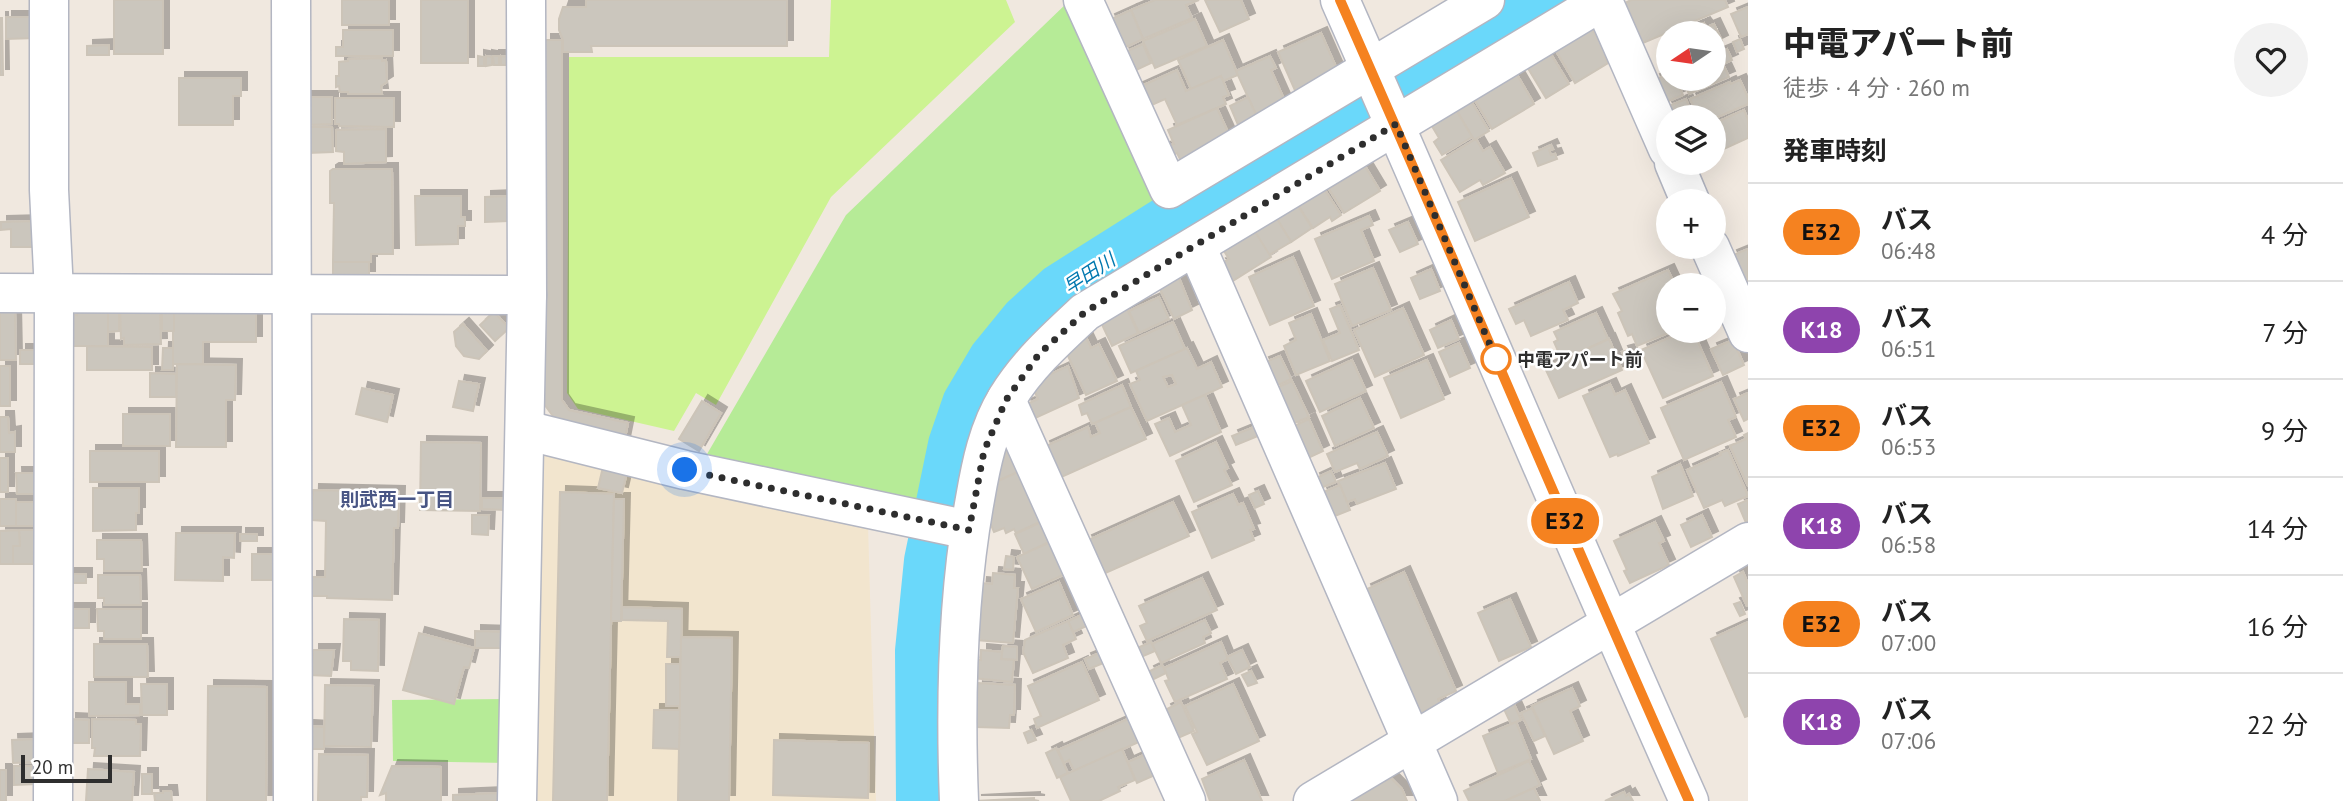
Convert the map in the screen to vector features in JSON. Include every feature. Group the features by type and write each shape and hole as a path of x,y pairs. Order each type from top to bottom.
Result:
{"street":[{"path":"49,0 49,190 54,292 52,801"},
{"path":"290,0 293,801"},
{"path":"517,801 527,296 526,0"},
{"path":"1083,0 1169,189 1603,0 1656,121"},
{"path":"1340,0 1609,624 1689,801"},
{"path":"959,801 957,752 965,530 984,451 1006,400 1039,354 1085,312 1196,246 1384,97 1485,0"},
{"path":"1196,246 1438,801"},
{"path":"1715,259 1748,333"},
{"path":"0,293 527,296"},
{"path":"1006,400 1186,801"},
{"path":"525,430 685,470 965,530"},
{"path":"1313,801 1748,542"}],"shaded area":[{"path":"549,447 868,525 876,801 529,801 535,455"}],"green space":[{"path":"831,0 1006,0 1015,22 831,197 716,405 696,393 674,431 578,409 567,393 569,57 829,57"},
{"path":"1068,2 1155,206 1058,262 1029,288 996,326 967,366 949,400 932,453 920,508 703,461 846,215"},
{"path":"508,699 508,763 393,761 392,700"}],"building":[{"path":"114,0 163,0 163,54 114,54"},
{"path":"342,0 389,0 389,25 342,25"},
{"path":"421,0 468,0 468,63 421,63"},
{"path":"586,0 787,0 787,46 591,46 592,52 563,52 559,19 563,7 586,7"},
{"path":"1155,0 1199,0 1186,5 1192,18 1143,39 1131,10"},
{"path":"1205,0 1241,0 1249,19 1220,32"},
{"path":"1631,0 1725,0 1728,7 1695,21 1656,21 1656,37 1643,43 1625,3"},
{"path":"1748,7 1748,34 1741,37 1731,14"},
{"path":"1131,10 1143,39 1122,49 1109,20"},
{"path":"6,17 36,17 36,38 6,39"},
{"path":"2,18 3,75 0,75"},
{"path":"1195,19 1207,46 1155,68 1143,41"},
{"path":"1591,27 1608,55 1605,57 1608,63 1575,83 1555,49"},
{"path":"343,30 393,30 393,56 336,56 336,47 343,47"},
{"path":"1321,33 1340,76 1297,95 1278,52"},
{"path":"1740,39 1744,49 1737,52 1733,42"},
{"path":"545,40 562,40 562,400 569,410 628,423 624,443 558,423 544,404"},
{"path":"1223,40 1238,75 1223,81 1221,76 1191,89 1178,60"},
{"path":"1143,44 1151,63 1132,72 1123,53"},
{"path":"109,45 109,55 87,55 87,46"},
{"path":"1726,49 1732,60 1726,63"},
{"path":"1549,51 1569,84 1546,98 1526,65"},
{"path":"478,56 484,57 484,66 478,66"},
{"path":"486,56 492,57 492,65 486,66"},
{"path":"493,56 499,56 499,65 494,65"},
{"path":"501,56 507,57 506,65 501,65"},
{"path":"1270,56 1276,68 1271,70 1287,106 1258,119 1236,71"},
{"path":"382,58 382,61 386,60 387,82 381,86 382,94 348,94 340,92 339,86 336,87 339,62 348,59"},
{"path":"1512,66 1534,104 1492,129 1470,92"},
{"path":"1177,70 1186,91 1221,76 1229,95 1223,97 1226,104 1177,125 1165,99 1145,108 1137,88"},
{"path":"179,78 241,78 241,96 233,96 233,125 179,125"},
{"path":"1740,80 1748,104 1726,113 1726,105 1693,105 1690,99 1709,91 1726,91 1726,84"},
{"path":"1659,91 1681,91 1683,95 1664,103"},
{"path":"1467,94 1489,131 1474,140 1452,103"},
{"path":"306,97 332,97 332,124 307,125"},
{"path":"1248,97 1260,124 1241,132 1230,106"},
{"path":"335,98 394,98 394,127 339,126 335,124"},
{"path":"1686,99 1688,105 1671,105"},
{"path":"1454,106 1472,137 1442,155 1434,142 1439,138 1429,121"},
{"path":"1217,108 1231,139 1181,161 1177,153 1168,158 1164,148 1174,144 1168,130"},
{"path":"1744,110 1748,120 1748,138 1726,148 1726,118"},
{"path":"307,127 332,127 333,152 308,153"},
{"path":"386,129 386,162 344,164 344,152 336,151 336,130"},
{"path":"1476,139 1483,151 1490,147 1505,173 1483,185 1480,180 1460,192 1441,160"},
{"path":"1551,145 1551,155 1555,154 1557,159 1538,166 1533,153"},
{"path":"1365,166 1380,191 1344,213 1329,189"},
{"path":"392,169 393,254 371,254 371,262 333,262 334,203 330,203 330,171"},
{"path":"1511,178 1529,217 1475,241 1458,202"},
{"path":"1321,184 1341,215 1332,221 1330,217 1313,228 1295,201"},
{"path":"415,196 461,196 461,217 465,217 465,226 458,226 458,244 416,245"},
{"path":"507,196 508,221 485,222 485,197"},
{"path":"1295,201 1312,228 1291,242 1274,214"},
{"path":"1274,214 1291,242 1269,255 1252,227"},
{"path":"1369,216 1373,225 1361,230 1374,261 1332,279 1315,239"},
{"path":"36,221 36,247 11,247 11,229 1,230 1,222"},
{"path":"1408,222 1418,244 1400,252 1389,230"},
{"path":"1252,227 1271,257 1231,282 1220,264 1229,259 1219,243"},
{"path":"1748,249 1748,291 1731,256"},
{"path":"1293,257 1314,306 1270,325 1249,277"},
{"path":"333,262 369,262 369,277 333,277"},
{"path":"1373,268 1391,310 1352,326 1335,284"},
{"path":"1431,269 1440,291 1420,299 1411,278"},
{"path":"1656,275 1656,338 1637,346 1632,334 1628,336 1618,313 1622,311 1613,294"},
{"path":"1179,278 1192,310 1174,319 1159,287"},
{"path":"1569,282 1578,303 1563,310 1568,320 1531,336 1524,320 1516,324 1509,309"},
{"path":"1159,297 1169,319 1139,333 1129,311"},
{"path":"1125,304 1138,333 1112,346 1098,316"},
{"path":"1340,305 1359,350 1332,361 1323,340 1340,333 1330,309"},
{"path":"173,306 256,306 256,342 203,342 203,364 173,364"},
{"path":"119,307 119,331 107,332 108,308"},
{"path":"77,308 108,308 108,346 68,346 71,314 77,315"},
{"path":"120,308 160,308 161,344 124,345 124,338 121,339"},
{"path":"1403,308 1424,355 1375,377 1354,330"},
{"path":"0,311 15,311 16,360 0,360"},
{"path":"162,311 174,312 174,331 162,331"},
{"path":"494,312 509,328 495,341 480,325"},
{"path":"1596,313 1608,339 1562,360 1554,342 1558,340 1554,332"},
{"path":"1311,314 1330,361 1296,375 1284,346 1296,340 1289,323"},
{"path":"1451,320 1459,339 1438,348 1430,330"},
{"path":"1173,322 1185,349 1131,373 1119,346"},
{"path":"463,324 487,351 479,359 464,356 456,346 454,332"},
{"path":"1084,333 1091,348 1099,344 1117,381 1086,395 1062,343"},
{"path":"1609,339 1622,370 1559,398 1545,368"},
{"path":"1733,340 1744,365 1723,375 1711,349"},
{"path":"1459,343 1470,368 1450,377 1439,352"},
{"path":"1657,343 1698,343 1713,376 1663,398 1641,350"},
{"path":"87,346 152,347 152,370 87,370"},
{"path":"163,348 173,348 173,370 162,370"},
{"path":"1187,348 1197,369 1211,362 1222,387 1147,421 1130,384 1140,380 1136,371","holes":["1172,375 1176,384 1168,387 1163,377"]},
{"path":"20,350 36,350 36,364 20,364"},
{"path":"1629,350 1635,363 1629,366 1622,352"},
{"path":"1280,356 1291,379 1274,387 1263,363"},
{"path":"1352,360 1366,391 1320,412 1306,381"},
{"path":"1427,360 1444,399 1401,418 1384,378"},
{"path":"177,364 236,365 235,400 226,400 226,447 176,447"},
{"path":"0,366 10,366 10,406 0,406"},
{"path":"1068,366 1079,398 1031,420 1025,405 1038,399 1031,383"},
{"path":"150,373 176,374 176,397 150,397"},
{"path":"459,381 479,384 473,411 453,407"},
{"path":"1292,381 1309,417 1290,425 1274,389"},
{"path":"1721,382 1736,417 1728,420 1736,437 1684,460 1661,408"},
{"path":"1610,384 1615,395 1625,390 1649,443 1610,457 1583,396"},
{"path":"1122,385 1131,407 1092,424 1087,413 1082,415 1079,405"},
{"path":"362,388 393,395 387,422 356,414"},
{"path":"1748,393 1748,419 1744,421 1734,399"},
{"path":"1205,395 1221,432 1170,456 1155,424 1169,418 1175,432 1191,425 1182,405"},
{"path":"1360,398 1374,428 1335,446 1322,416"},
{"path":"702,401 721,413 699,451 679,439"},
{"path":"1131,407 1146,439 1057,479 1044,447 1088,427 1091,437 1100,433 1095,423"},
{"path":"123,414 170,414 170,446 123,446"},
{"path":"0,417 8,417 9,433 15,432 15,452 0,452"},
{"path":"1309,419 1323,451 1306,459 1292,427"},
{"path":"1254,427 1258,436 1236,445 1232,436"},
{"path":"1377,432 1388,456 1360,469 1357,463 1335,472 1327,454"},
{"path":"1748,433 1748,486 1730,446 1746,439 1744,435"},
{"path":"421,442 481,443 480,511 420,510"},
{"path":"1216,442 1228,468 1224,470 1232,485 1194,502 1176,461"},
{"path":"1008,443 1018,472 989,485 995,449"},
{"path":"1728,450 1748,496 1725,506 1722,500 1704,508 1687,470"},
{"path":"90,451 159,451 159,482 90,482"},
{"path":"0,458 8,458 8,492 0,492"},
{"path":"1385,463 1396,489 1357,504 1355,499 1347,502 1338,481"},
{"path":"1680,464 1693,496 1663,509 1652,477"},
{"path":"603,467 627,472 622,493 598,488"},
{"path":"1020,471 1046,519 1016,533 1014,529 1006,533 1004,528 994,532 984,509 994,504 987,486"},
{"path":"1331,471 1336,482 1318,489 1314,479"},
{"path":"16,473 37,473 38,494 17,494"},
{"path":"1340,485 1350,510 1330,518 1321,493"},
{"path":"93,488 139,488 136,530 93,531"},
{"path":"313,490 399,492 398,528 394,528 392,600 311,596 311,577 325,577 326,521 312,520"},
{"path":"1258,491 1264,504 1255,508 1249,495"},
{"path":"560,492 614,494 607,801 553,801"},
{"path":"1233,494 1238,505 1243,503 1254,529 1250,530 1254,540 1212,558 1192,512"},
{"path":"482,498 505,498 505,510 482,509"},
{"path":"0,499 16,499 16,526 0,526"},
{"path":"614,499 624,499 621,621 611,621"},
{"path":"1748,500 1748,522 1746,523 1738,504"},
{"path":"16,502 37,502 37,526 16,526"},
{"path":"1173,502 1189,536 1101,575 1086,541"},
{"path":"472,515 489,515 488,535 472,534"},
{"path":"1702,515 1712,537 1691,547 1681,525"},
{"path":"1046,520 1055,539 1024,554 1015,534"},
{"path":"1655,522 1664,541 1659,543 1669,565 1630,583 1614,541"},
{"path":"19,530 37,530 37,564 13,564 13,546 20,546"},
{"path":"19,530 20,546 13,546 13,564 0,564 0,531"},
{"path":"176,533 235,533 234,558 223,557 223,581 175,580"},
{"path":"240,534 257,534 257,541 240,541"},
{"path":"97,540 141,540 142,571 104,571 104,559 97,559"},
{"path":"1055,540 1070,572 1032,589 1017,557"},
{"path":"252,554 274,554 274,580 252,580"},
{"path":"1006,556 1014,557 1013,570 1004,569"},
{"path":"1404,572 1456,691 1438,699 1440,704 1420,713 1365,590"},
{"path":"1743,572 1748,584 1747,606 1734,577"},
{"path":"993,573 1015,575 1014,588 1018,588 1013,643 976,640 981,583 992,584"},
{"path":"67,574 86,574 86,583 68,583"},
{"path":"98,575 140,575 141,605 104,605 104,598 98,598"},
{"path":"1202,578 1217,610 1147,641 1140,626 1147,623 1139,606"},
{"path":"1059,582 1073,615 1036,632 1021,599"},
{"path":"1510,599 1531,647 1499,661 1478,613"},
{"path":"1740,602 1745,614 1740,616 1734,604"},
{"path":"622,607 682,609 681,657 667,657 668,621 622,620"},
{"path":"68,609 89,609 89,628 68,628"},
{"path":"97,609 141,609 141,639 104,639 104,631 98,631"},
{"path":"1084,614 1089,625 1073,632 1068,621"},
{"path":"344,619 379,620 378,671 351,670 351,661 343,661"},
{"path":"1205,620 1211,633 1203,637 1205,643 1161,663 1152,644"},
{"path":"1068,621 1076,639 1063,645 1068,658 1033,673 1023,652 1025,640"},
{"path":"1748,622 1748,716 1745,717 1711,639"},
{"path":"475,631 506,632 506,648 475,648"},
{"path":"419,633 474,648 469,668 464,667 454,704 403,690"},
{"path":"681,637 732,638 729,801 678,801"},
{"path":"1151,642 1155,651 1141,657 1137,648"},
{"path":"1221,642 1228,659 1220,663 1227,679 1175,702 1165,681 1169,680 1164,668"},
{"path":"94,644 147,644 148,677 94,677"},
{"path":"1003,646 1017,647 1017,660 1001,659"},
{"path":"313,650 334,650 331,676 309,675 308,657 313,658"},
{"path":"981,650 1002,652 1001,659 1014,660 1012,682 973,678 975,659 981,660"},
{"path":"1242,650 1250,667 1236,674 1227,657"},
{"path":"1102,652 1106,662 1089,669 1085,659"},
{"path":"1082,662 1099,700 1037,728 1034,719 1041,716 1028,686"},
{"path":"666,664 680,664 680,706 666,706"},
{"path":"1162,665 1166,673 1152,680 1148,672"},
{"path":"1251,671 1257,683 1248,686 1242,675"},
{"path":"89,682 126,682 126,704 140,704 140,715 89,716"},
{"path":"977,683 1015,685 1014,715 1010,715 1009,728 976,727"},
{"path":"141,684 167,684 167,715 142,715"},
{"path":"1233,684 1259,741 1207,765 1192,734 1197,732 1185,706"},
{"path":"325,685 373,686 371,747 324,746"},
{"path":"208,686 267,687 266,801 207,801"},
{"path":"1572,688 1580,706 1570,711 1583,741 1554,754 1532,706"},
{"path":"1181,702 1194,731 1178,738 1165,710"},
{"path":"1513,702 1521,720 1511,724 1503,707"},
{"path":"1532,708 1545,736 1534,741 1521,713"},
{"path":"654,710 680,710 679,749 653,748"},
{"path":"1130,718 1141,741 1074,771 1069,760 1064,763 1058,750"},
{"path":"70,719 89,720 89,743 70,743"},
{"path":"92,719 136,720 136,724 141,724 140,756 94,756"},
{"path":"1516,722 1531,759 1498,773 1483,736"},
{"path":"308,726 324,727 324,749 308,749"},
{"path":"1031,730 1036,740 1028,743 1024,733"},
{"path":"37,739 38,762 13,763 12,740"},
{"path":"774,740 869,743 868,798 773,795"},
{"path":"1056,748 1068,773 1057,778 1046,753"},
{"path":"1122,749 1135,780 1118,787 1120,791 1099,801 1071,801 1060,777"},
{"path":"319,754 368,755 367,797 361,797 361,801 318,801"},
{"path":"1146,754 1155,775 1137,783 1128,762"},
{"path":"1244,760 1262,801 1210,801 1202,779"},
{"path":"1529,761 1540,785 1505,801 1469,801 1464,791"},
{"path":"14,766 37,766 37,784 14,785"},
{"path":"392,766 441,767 441,801 386,801 386,793 380,795"},
{"path":"88,769 134,772 132,801 86,801"},
{"path":"0,770 6,770 6,801 0,801"},
{"path":"142,774 152,774 152,794 142,794"},
{"path":"1391,778 1402,789 1407,801 1344,801"},
{"path":"1534,788 1540,801 1505,801"},
{"path":"171,791 172,801 155,801 154,793"},
{"path":"1624,792 1626,796 1629,794 1633,801 1605,801"},
{"path":"497,793 498,801 453,801 453,795"},
{"path":"1034,798 1039,801 975,801"}],"waterway":[{"name":"早田川","path":"923,801 922,651 931,561 955,445 969,404 995,360 1026,322 1061,290 1191,208 1554,0"}],"bus line":[{"name":"E32","path":"1340,0 1396,124 1609,624 1689,801"}],"place":[{"name":"中電アパート前","path":"1496,359"}],"district":[{"name":"則武西一丁目","path":"397,499"}],"route":[{"path":"685,470 969,530 984,451 1006,400 1039,354 1085,312 1396,124 1496,359"}]}
